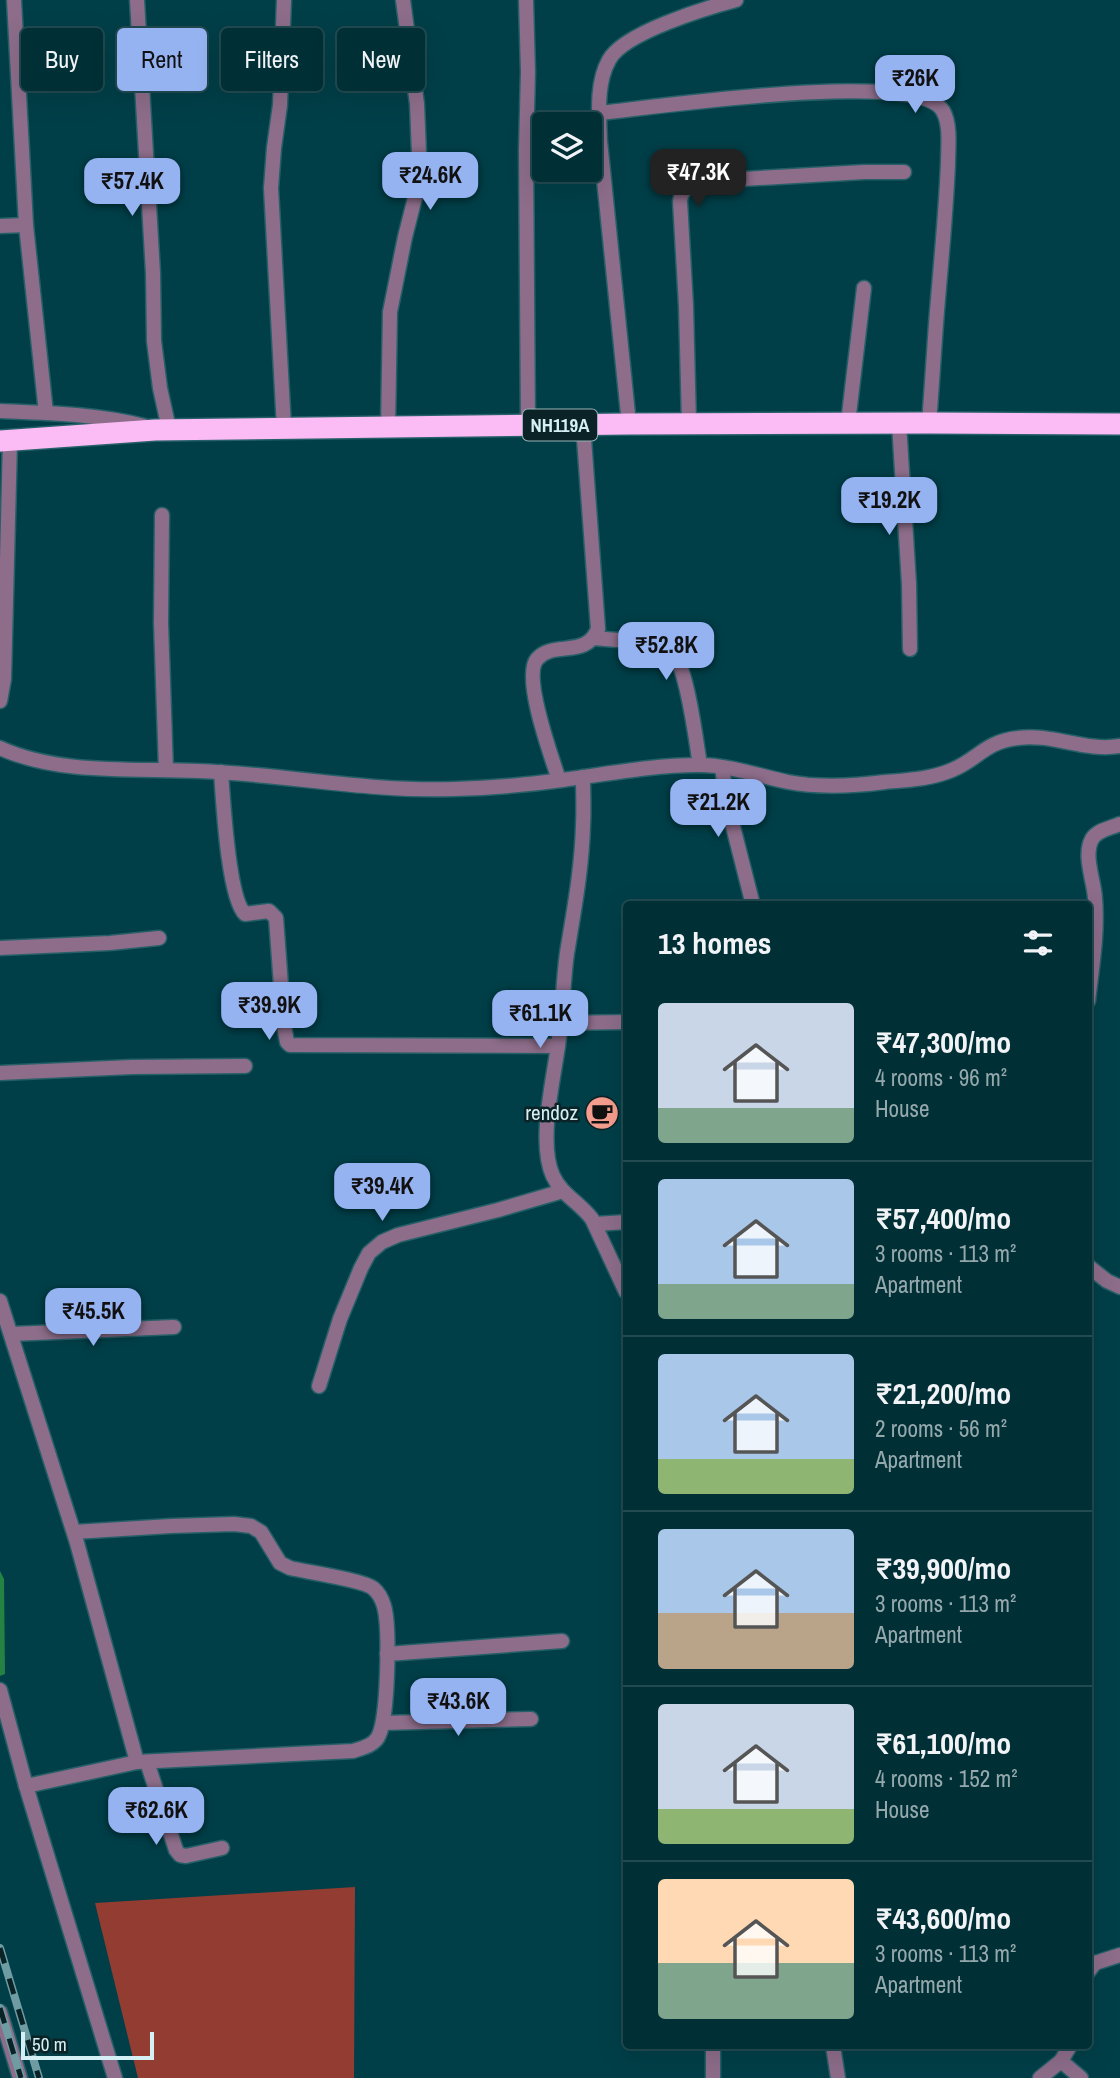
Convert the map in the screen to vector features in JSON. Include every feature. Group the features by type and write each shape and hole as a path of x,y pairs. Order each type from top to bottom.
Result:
{"highway":[{"name":"NH119A","path":"5,441 162,429 629,424 1120,424"}],"street":[{"path":"14,0 26,225 46,412"},
{"path":"0,411 46,412 123,421 162,429 154,341 153,273 137,0"},
{"path":"284,0 280,105 271,178 284,428"},
{"path":"388,427 390,312 420,178 417,104 403,0"},
{"path":"526,0 528,425"},
{"path":"599,112 603,74 609,58 620,47 698,5 736,0"},
{"path":"602,113 824,91 892,94 937,103 944,112 948,143 947,202 929,423"},
{"path":"602,144 629,424"},
{"path":"689,424 680,201 681,193 686,187 708,181 904,172"},
{"path":"0,226 26,225"},
{"path":"848,423 864,288"},
{"path":"899,423 911,649"},
{"path":"559,780 537,708 533,668 537,659 544,654 585,644 594,638 598,629 583,425"},
{"path":"0,701 4,679 5,441"},
{"path":"162,515 160,624 166,770"},
{"path":"594,638 655,644 668,648 676,656 690,705 700,765"},
{"path":"0,748 36,760 72,765 221,772 416,789 467,788 700,765 747,771 792,783 854,785 932,776 955,769 989,746 1021,737 1091,747 1120,746"},
{"path":"722,768 727,807 752,901"},
{"path":"221,772 228,853 238,905 244,914 269,911 276,918 284,1026 290,1045 558,1046"},
{"path":"583,777 581,860 567,953 546,1138 553,1176 563,1191 584,1208 595,1224 623,1285"},
{"path":"1092,956 1096,912 1090,865 1091,842 1093,836 1120,824"},
{"path":"0,948 159,938"},
{"path":"561,1023 623,1022"},
{"path":"0,1073 132,1067 246,1066"},
{"path":"319,1386 344,1309 361,1268 369,1253 382,1242 409,1232 563,1191"},
{"path":"595,1224 623,1222"},
{"path":"1092,1269 1120,1287"},
{"path":"0,1301 74,1532 142,1762 176,1850 180,1855 186,1856 222,1848"},
{"path":"11,1334 174,1327"},
{"path":"26,1786 142,1762 353,1751 369,1746 379,1737 383,1723 387,1654 384,1607 380,1595 371,1586 290,1568 280,1563 261,1532 251,1526 171,1526 74,1532"},
{"path":"387,1654 562,1641"},
{"path":"0,1690 26,1786 115,2078"},
{"path":"383,1723 531,1719"},
{"path":"1092,1966 1120,1955"},
{"path":"0,2012 20,2078"},
{"path":"712,2078 713,2049"},
{"path":"833,2049 838,2078"},
{"path":"1040,2078 1061,2061 1068,2049"},
{"path":"1061,2061 1081,2078"}],"shaded area":[{"path":"0,1571 4,1579 5,1674 0,1676"},
{"path":"355,1887 354,2078 138,2078 95,1903"}],"railway":[{"path":"0,1948 39,2078"},
{"path":"0,2008 21,2078"}],"place":[{"name":"rendoz","path":"602,1113"}]}
